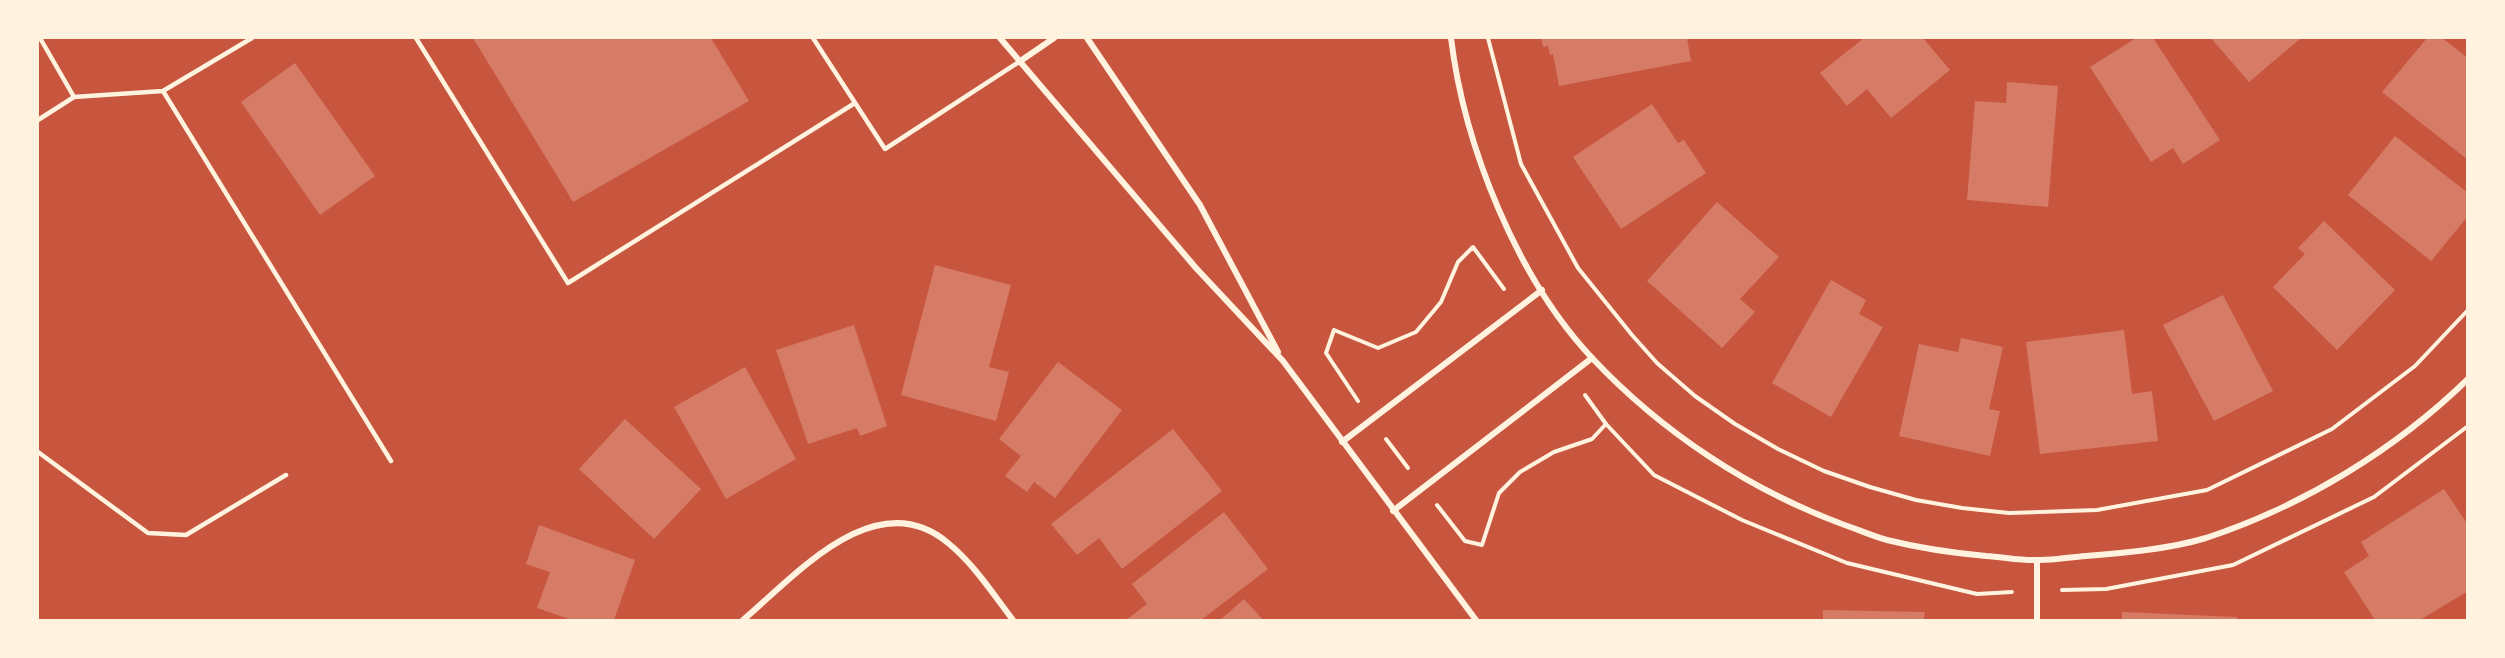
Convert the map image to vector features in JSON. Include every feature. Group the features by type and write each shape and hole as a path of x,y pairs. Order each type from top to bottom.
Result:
{"street":[{"path":"1000,38 1018,62 1196,267 1283,361 1476,621"},
{"path":"1018,62 1054,38"},
{"path":"1087,38 1200,205 1283,361"},
{"path":"1451,38 1456,75 1478,156 1503,220 1542,290 1592,358 1647,410 1715,462 1804,510 1884,539 1963,554 2037,560 2125,553 2204,538 2295,502 2356,467 2416,423 2467,381"},
{"path":"1342,442 1542,290"},
{"path":"1393,511 1592,358"},
{"path":"743,621 844,537 868,527 896,522 923,527 947,542 970,564 1013,621"},
{"path":"2037,560 2037,621"}],"lane":[{"path":"40,38 74,96"},
{"path":"38,120 74,96 163,91 252,38"},
{"path":"416,38 568,283 855,103"},
{"path":"813,38 885,148 1018,62"},
{"path":"163,91 391,461"},
{"path":"38,452 148,533 186,535 286,475"}],"path":[{"path":"1488,38 1521,164 1578,268 1632,336 1657,363 1695,396 1735,424 1778,449 1824,471 1916,500 2009,513 2097,510 2207,490 2332,429 2415,366 2468,310"},
{"path":"1518,308 1473,247 1458,262 1441,302 1416,332 1378,348 1334,330 1326,353 1371,420 1465,541 1482,545 1499,493 1521,472 1554,452 1592,439 1606,424"},
{"path":"1570,375 1606,424 1654,475 1742,520 1847,563 1977,594 2106,589 2232,565 2374,497 2468,426"}],"building":[{"path":"473,38 711,38 749,101 573,202"},
{"path":"1541,38 1687,38 1691,61 1559,86 1553,54 1550,55 1548,46 1543,47"},
{"path":"1864,38 1923,38 1950,70 1891,118 1867,89 1847,106 1820,73"},
{"path":"2136,38 2153,38 2220,140 2183,164 2173,148 2151,162 2090,67"},
{"path":"2211,38 2301,38 2249,82"},
{"path":"2427,38 2442,38 2468,58 2468,160 2382,92"},
{"path":"295,63 375,176 320,215 241,102"},
{"path":"2007,82 2058,86 2048,207 1967,200 1975,101 2006,103"},
{"path":"1652,104 1678,143 1684,140 1706,173 1621,229 1573,157"},
{"path":"2395,136 2468,193 2468,216 2431,261 2348,195"},
{"path":"1717,202 1779,257 1740,299 1755,312 1722,348 1647,281"},
{"path":"2324,221 2395,290 2337,350 2273,287 2305,254 2298,248"},
{"path":"935,265 1011,285 989,367 1009,372 996,421 901,395"},
{"path":"1831,280 1866,300 1859,314 1883,327 1831,417 1772,383"},
{"path":"2223,295 2273,391 2214,421 2163,325"},
{"path":"854,325 887,426 860,436 857,428 808,444 776,350"},
{"path":"2124,330 2132,394 2152,391 2158,441 2040,454 2026,342"},
{"path":"1961,338 2003,347 1989,409 2000,411 1990,456 1899,436 1919,344 1958,352"},
{"path":"1058,362 1122,410 1055,498 1034,482 1027,492 1005,476 1021,456 999,439"},
{"path":"745,367 796,459 726,499 674,407"},
{"path":"625,419 701,489 654,539 579,469"},
{"path":"1173,429 1222,491 1122,569 1099,538 1077,555 1051,524"},
{"path":"2444,489 2468,525 2468,591 2420,620 2375,620 2344,572 2369,556 2361,542"},
{"path":"1224,512 1268,569 1201,620 1126,620 1147,604 1132,584"},
{"path":"539,525 635,560 614,620 572,620 537,608 550,572 526,564"},
{"path":"1244,599 1263,620 1220,620"},
{"path":"1823,610 1925,612 1924,620 1823,620"},
{"path":"2122,612 2237,617 2237,620 2122,620"}]}
